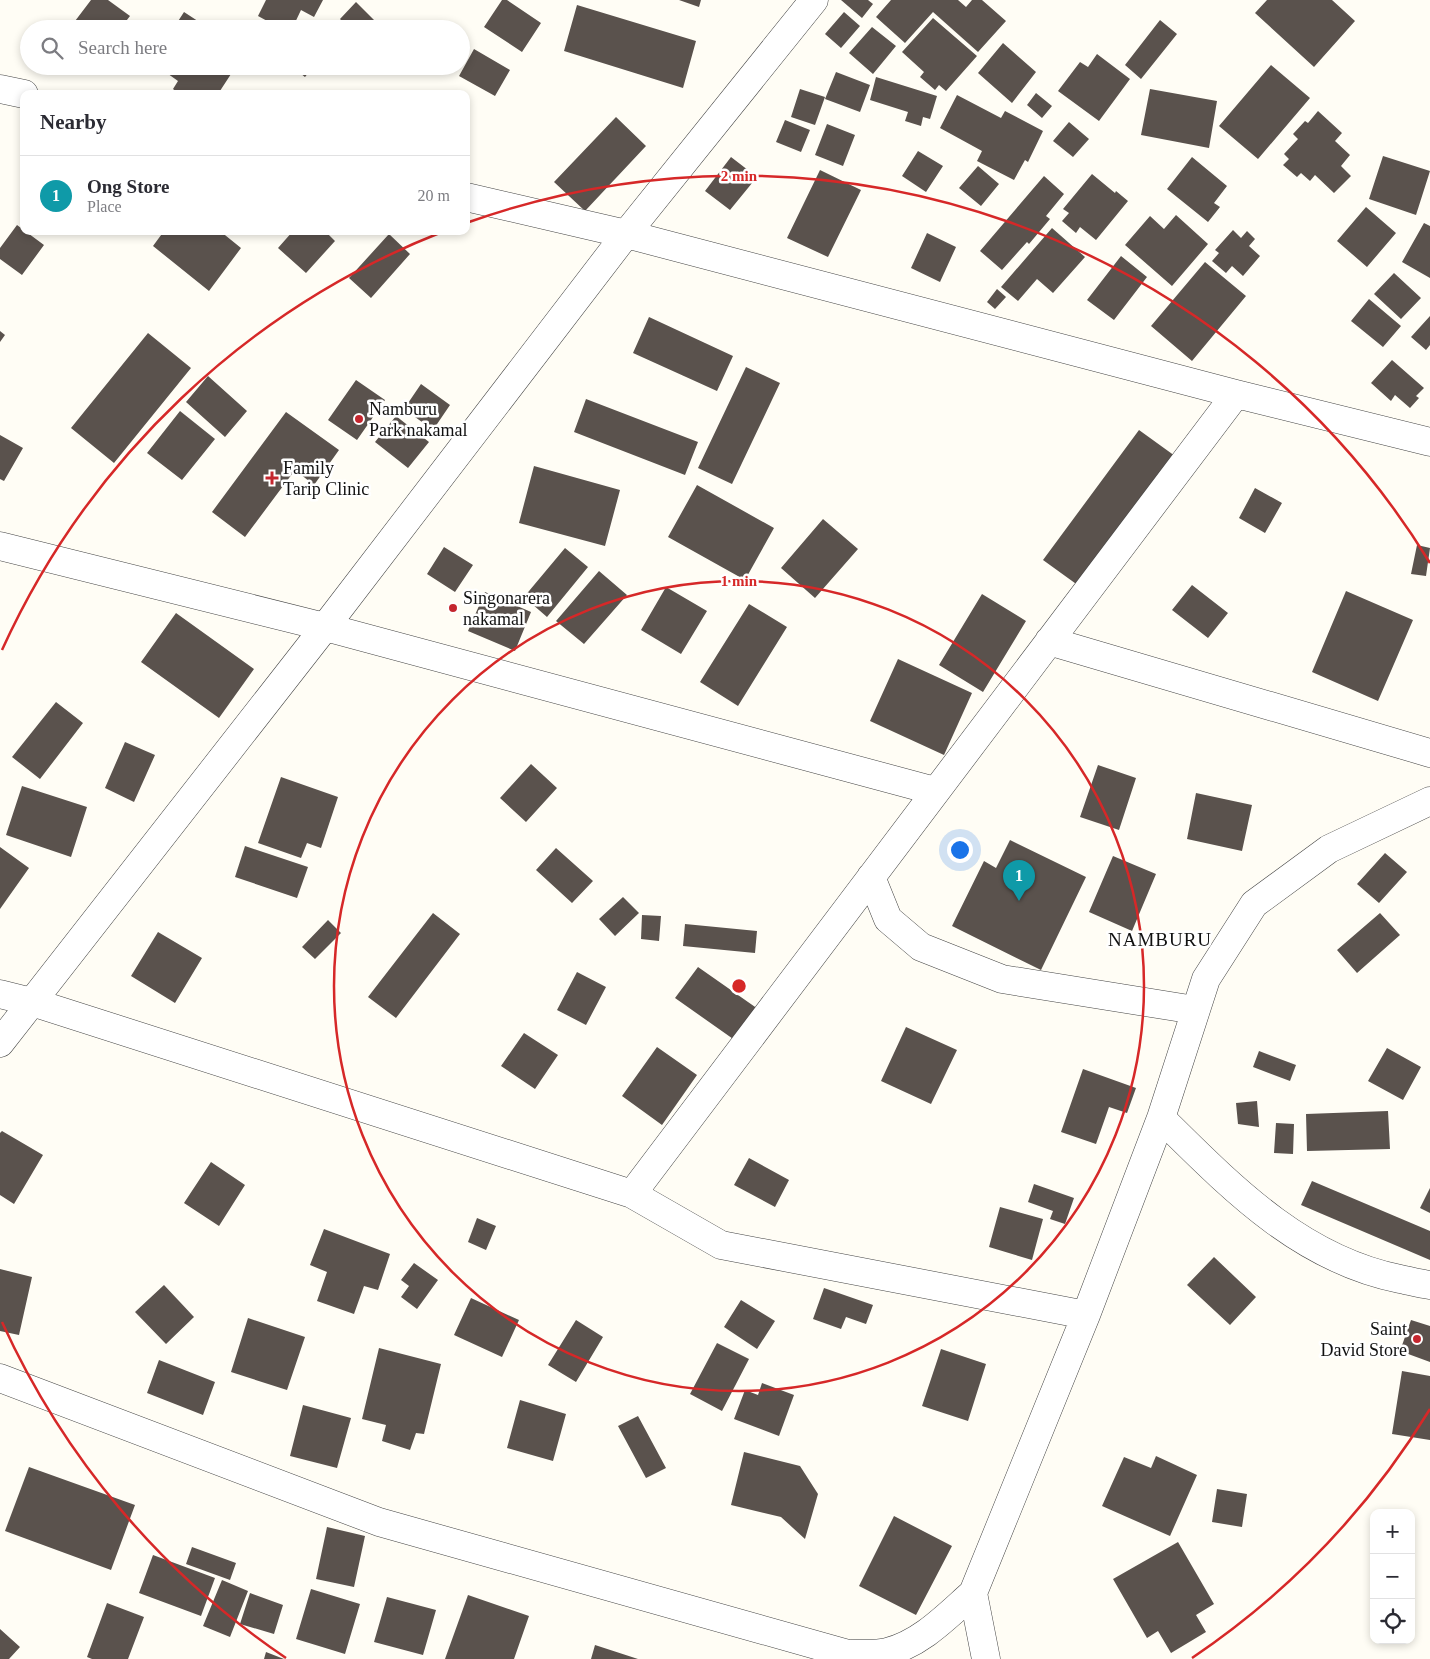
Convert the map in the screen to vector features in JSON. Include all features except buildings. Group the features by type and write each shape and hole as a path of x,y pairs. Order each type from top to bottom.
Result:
{"street":[{"path":"0,1043 325,626 626,234 814,0"},
{"path":"0,89 20,93"},
{"path":"470,198 626,234 1236,394 1430,442"},
{"path":"632,1194 1236,394"},
{"path":"0,546 325,626 936,791"},
{"path":"1049,641 1430,752"},
{"path":"0,1378 379,1522 848,1654 887,1652 914,1641 973,1593 1086,1315 1161,1118 1206,979 1254,904 1329,849 1430,801"},
{"path":"871,877 888,919 920,947 1002,979 1195,1010"},
{"path":"0,994 32,1002 632,1194 721,1245 1086,1315"},
{"path":"1161,1118 1227,1183 1306,1243 1342,1261 1380,1275 1430,1285"},
{"path":"973,1593 986,1659"}],"place":[{"name":"Namburu Park nakamal","path":"359,419"},
{"name":"Family Tarip Clinic","path":"272,478"},
{"name":"Singonarera nakamal","path":"453,608"},
{"name":"Ong Store","path":"1019,901"},
{"name":"Saint David Store","path":"1417,1339"}],"district":[{"name":"NAMBURU","path":"1160,939"}]}
